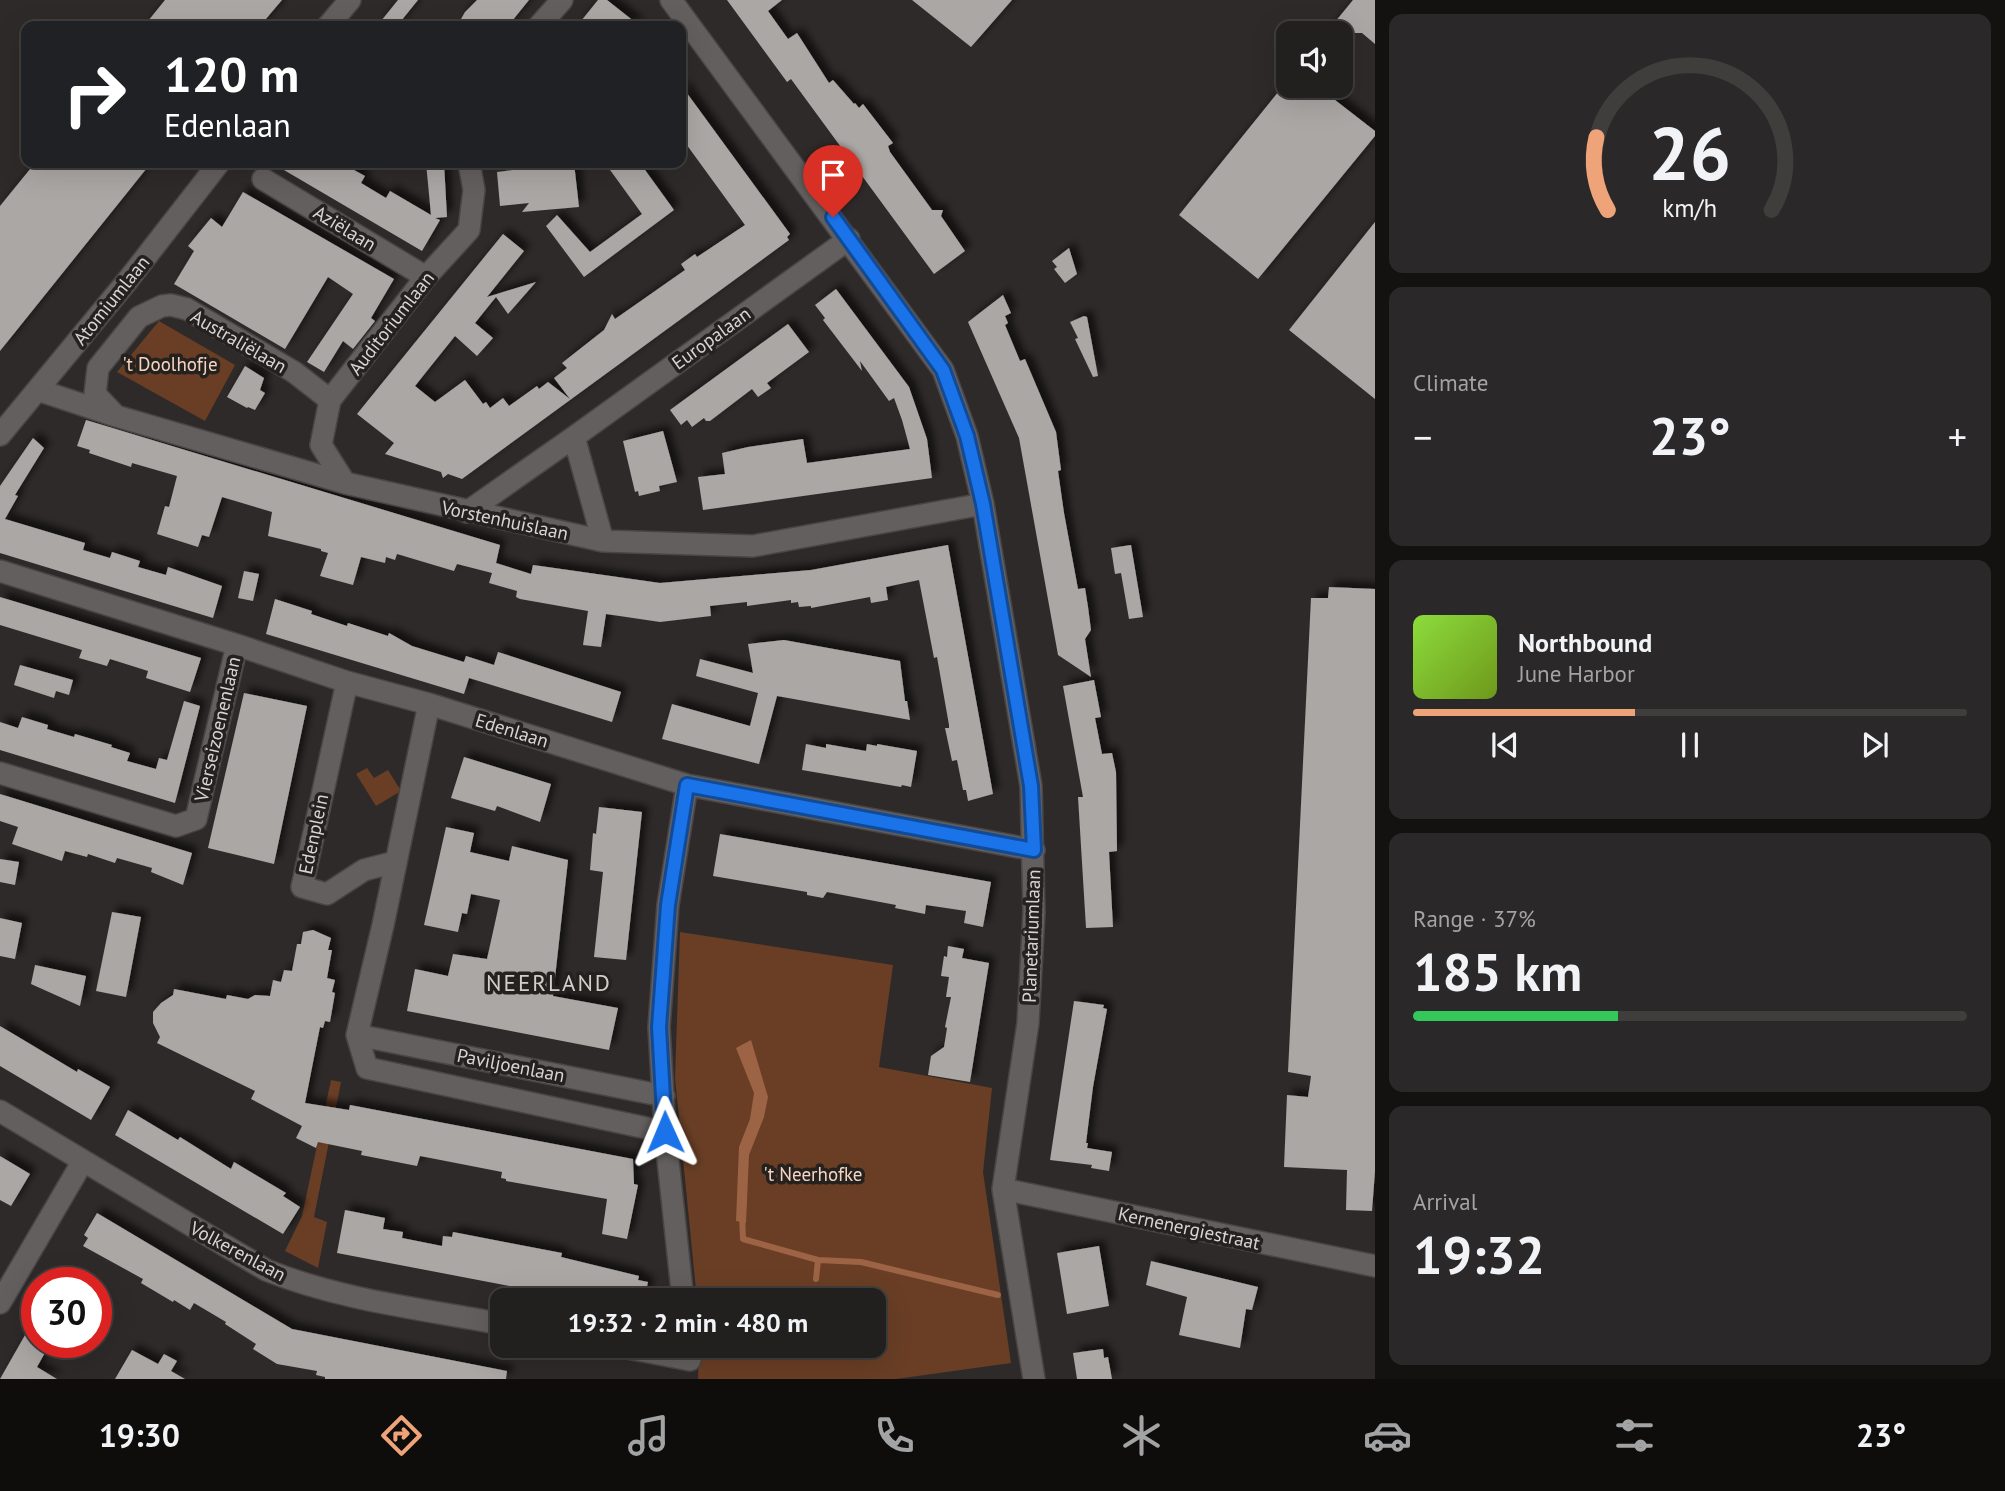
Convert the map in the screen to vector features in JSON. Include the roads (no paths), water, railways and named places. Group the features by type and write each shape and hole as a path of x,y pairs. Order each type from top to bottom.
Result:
{"street":[{"path":"332,21 349,0"},
{"path":"543,21 562,0"},
{"name":"Planetariumlaan","path":"671,0 943,370 967,436 983,504 1031,786 1034,912 1028,1023 1003,1189 1034,1379"},
{"name":"Atomiumlaan","path":"0,435 215,168"},
{"name":"Auditoriumlaan","path":"345,483 321,445 330,400 426,277 469,230 474,190 470,168"},
{"name":"Aziëlaan","path":"263,179 426,277"},
{"name":"Europalaan","path":"467,512 849,239"},
{"name":"Australiëlaan","path":"116,416 95,394 98,368 139,317 162,306 187,309 293,372 330,400"},
{"name":"Vorstenhuislaan","path":"38,390 116,416 345,483 603,541 753,546 983,504"},
{"path":"574,438 603,541"},
{"name":"Edenlaan","path":"0,571 347,682 429,704 687,785 1034,850"},
{"name":"Vierseizoenenlaan","path":"0,773 176,826 195,819 237,645"},
{"name":"Edenplein","path":"347,682 302,887 327,894 364,870 396,862"},
{"path":"357,1035 429,704"},
{"path":"682,1288 665,1132 659,1027 668,905 687,785"},
{"name":"Paviljoenlaan","path":"664,1096 357,1035 366,1068 665,1132"},
{"name":"Volkerenlaan","path":"0,1111 266,1270 345,1294 490,1322"},
{"path":"0,1303 83,1161"},
{"name":"Kernenergiestraat","path":"1003,1189 1375,1266"},
{"path":"671,1358 689,1362"}],"waterway":[{"path":"742,1214 743,1239 818,1260 861,1262 998,1295"},
{"path":"816,1279 818,1260"}],"district":[{"name":"NEERLAND","path":"549,983"}],"park label":[{"name":"'t Doolhofje","path":"170,364"},
{"name":"'t Neerhofke","path":"813,1174"}]}
